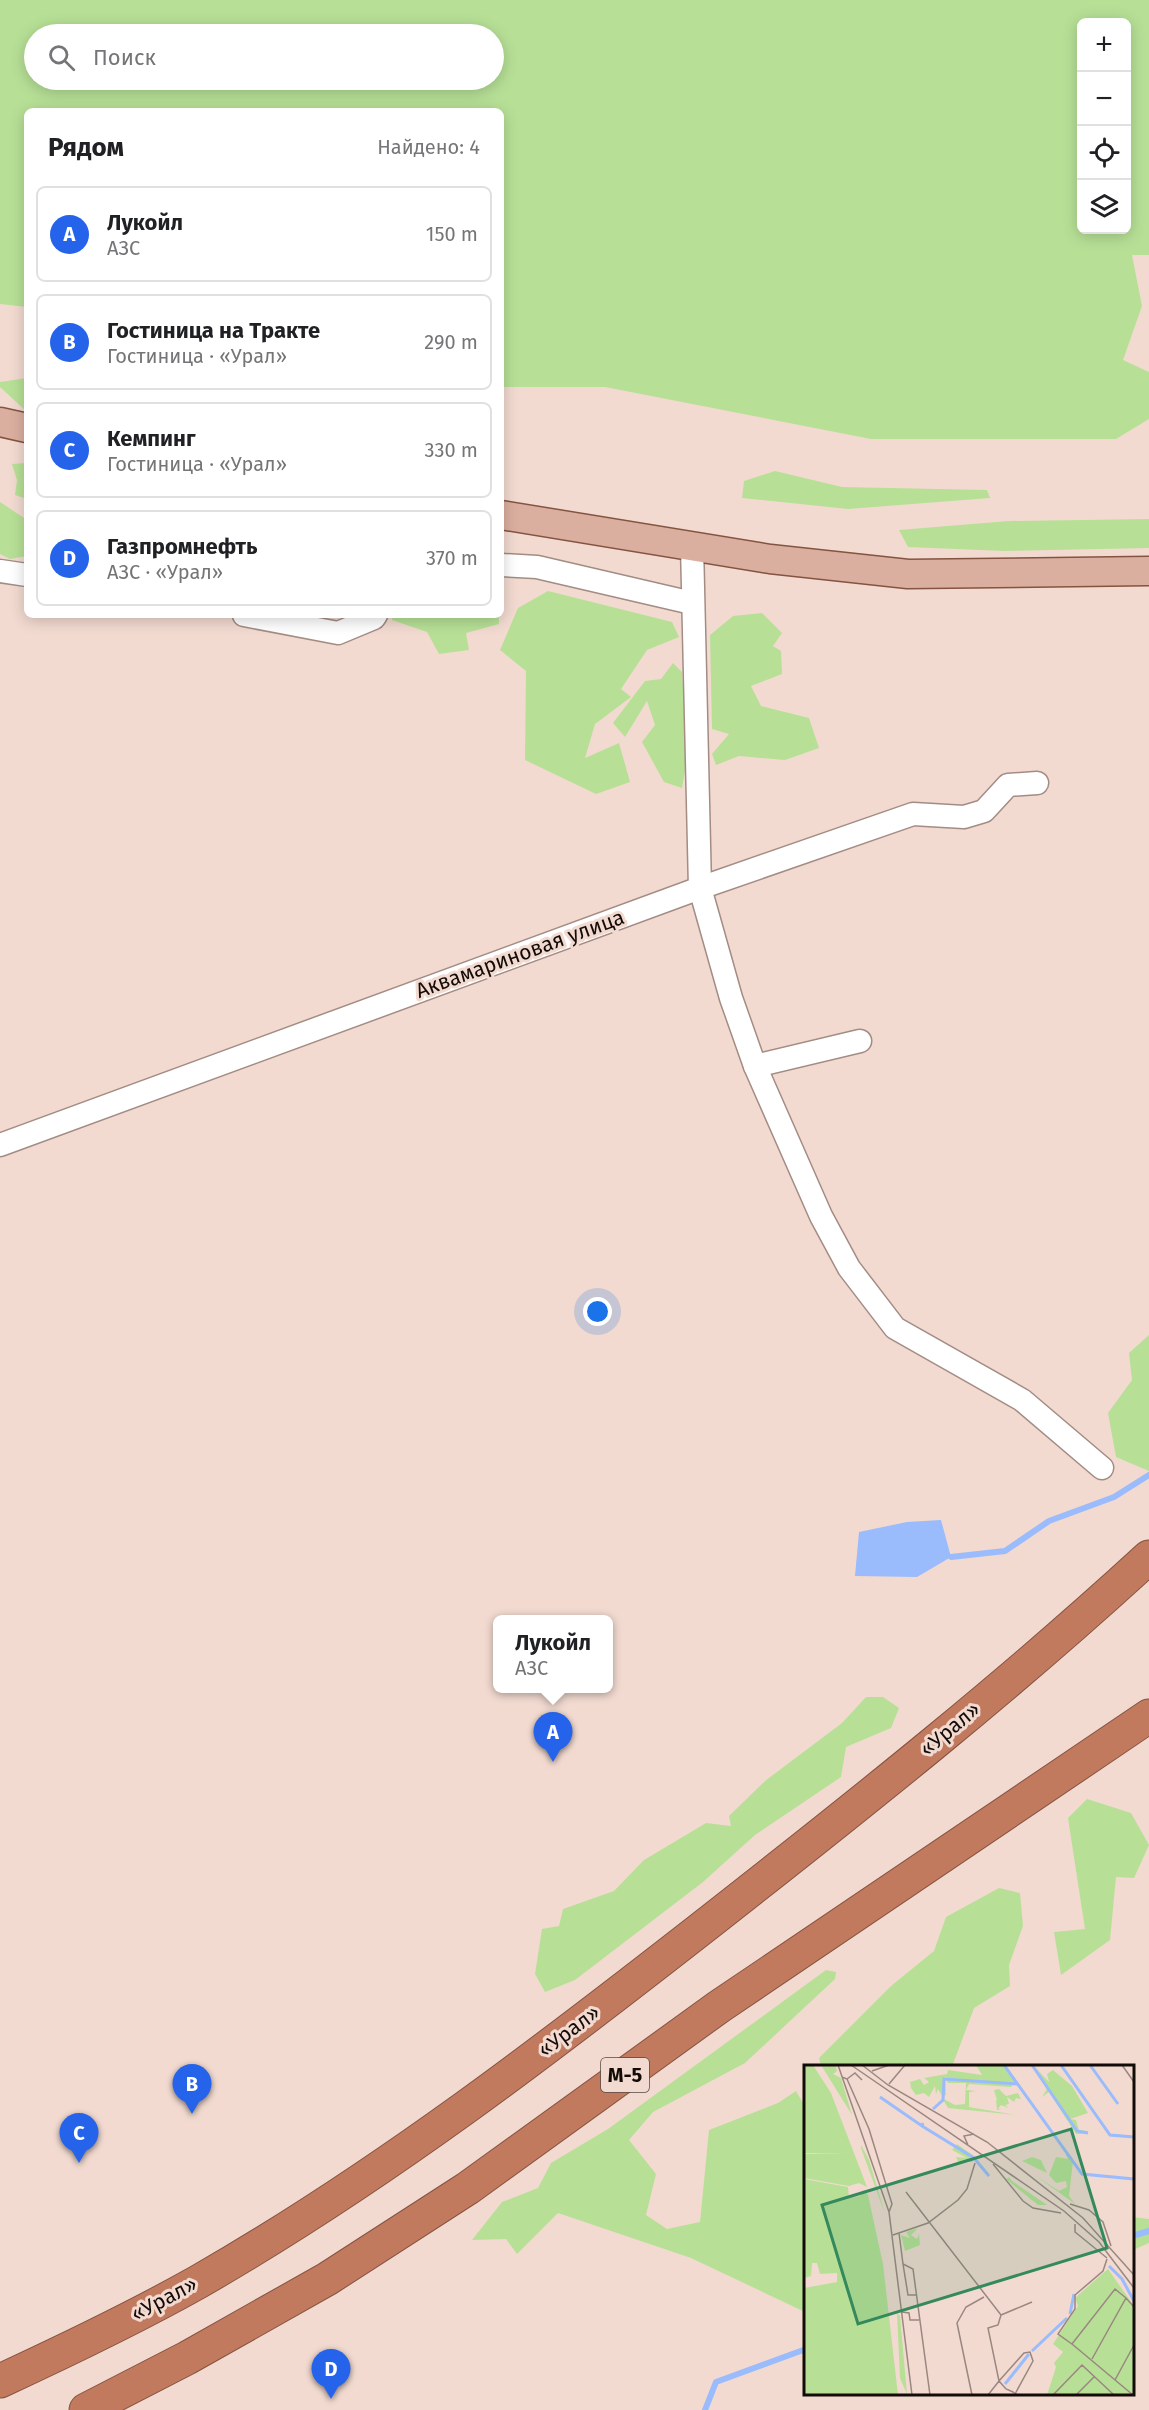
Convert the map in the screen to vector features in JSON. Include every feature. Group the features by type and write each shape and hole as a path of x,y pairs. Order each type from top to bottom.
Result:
{"highway":[{"name":"«Урал»","path":"0,2381 111,2328 197,2282 296,2223 436,2129 627,1987 813,1841 1090,1611 1149,1557"},
{"name":"М-5","path":"86,2410 187,2358 327,2279 459,2194 720,2006 1149,1716"}],"main road":[{"path":"0,422 24,427"},
{"path":"504,515 770,559 908,574 1149,571"}],"street":[{"path":"692,545 700,888 731,998 755,1066 821,1216 849,1268 895,1328 1022,1400 1102,1468"},
{"path":"504,565 537,567 692,603"},
{"path":"0,571 24,575"},
{"path":"260,618 338,633 370,618"},
{"name":"Аквамариновая улица","path":"0,1145 700,888 913,814 964,817 984,811 1008,785 1037,783"},
{"path":"755,1066 860,1041"}],"green space":[{"path":"0,0 1149,0 1149,255 1132,255 1142,306 1123,360 1149,372 1149,419 1116,439 871,439 605,387 504,387 504,108 24,108 24,307 0,304"},
{"path":"24,378 24,409 0,387 0,382"},
{"path":"24,463 24,498 15,495 17,480 12,464"},
{"path":"775,471 842,487 987,490 990,498 848,509 742,498 744,481"},
{"path":"0,502 24,518 24,557 10,559 0,554"},
{"path":"1149,519 1149,548 1004,551 908,547 899,530 1009,521"},
{"path":"548,591 672,622 679,637 647,650 621,689 631,697 595,724 585,758 619,743 630,782 596,794 525,760 526,671 500,650 518,608"},
{"path":"762,613 782,633 773,646 781,651 782,674 751,686 761,706 809,718 819,748 785,760 739,756 716,765 712,754 729,734 712,729 710,635 733,616"},
{"path":"392,618 499,618 499,624 466,633 469,650 439,654 427,632 392,620"},
{"path":"673,663 682,672 688,754 682,788 664,782 642,742 655,725 647,701 625,737 613,723 645,681 661,679"},
{"path":"1149,1335 1149,1471 1116,1457 1108,1413 1132,1380 1129,1353"},
{"path":"866,1697 883,1697 899,1708 891,1728 846,1747 841,1777 755,1835 703,1882 575,1980 545,1992 535,1974 542,1929 559,1926 563,1909 614,1891 644,1860 706,1823 731,1826 729,1816 765,1781 842,1723"},
{"path":"1087,1799 1131,1813 1149,1845 1134,1878 1116,1877 1110,1940 1061,1975 1054,1932 1085,1929 1068,1818"},
{"path":"999,1888 1020,1893 1023,1926 1009,1965 1010,1986 974,2008 953,2064 821,2065 819,2058 891,1986 934,1951 946,1917"},
{"path":"826,1970 836,1972 835,1979 745,2063 653,2112 629,2140 656,2174 646,2215 667,2229 700,2222 709,2130 778,2103 796,2091 804,2105 804,2312 691,2258 558,2213 517,2254 506,2239 472,2240 502,2202 538,2188 551,2163 608,2129"},
{"path":"1134,2217 1149,2219 1149,2243 1134,2250"}],"water":[{"path":"941,1520 951,1557 917,1577 855,1576 859,1532 907,1522"}],"waterway":[{"path":"951,1557 1005,1551 1049,1521 1114,1497 1149,1475"},
{"path":"1134,2235 1149,2231"},
{"path":"705,2410 716,2382 804,2350"}],"place":[{"name":"Лукойл","path":"553,1762"},
{"name":"Гостиница на Тракте","path":"192,2114"},
{"name":"Кемпинг","path":"79,2163"},
{"name":"Газпромнефть","path":"331,2399"}]}
